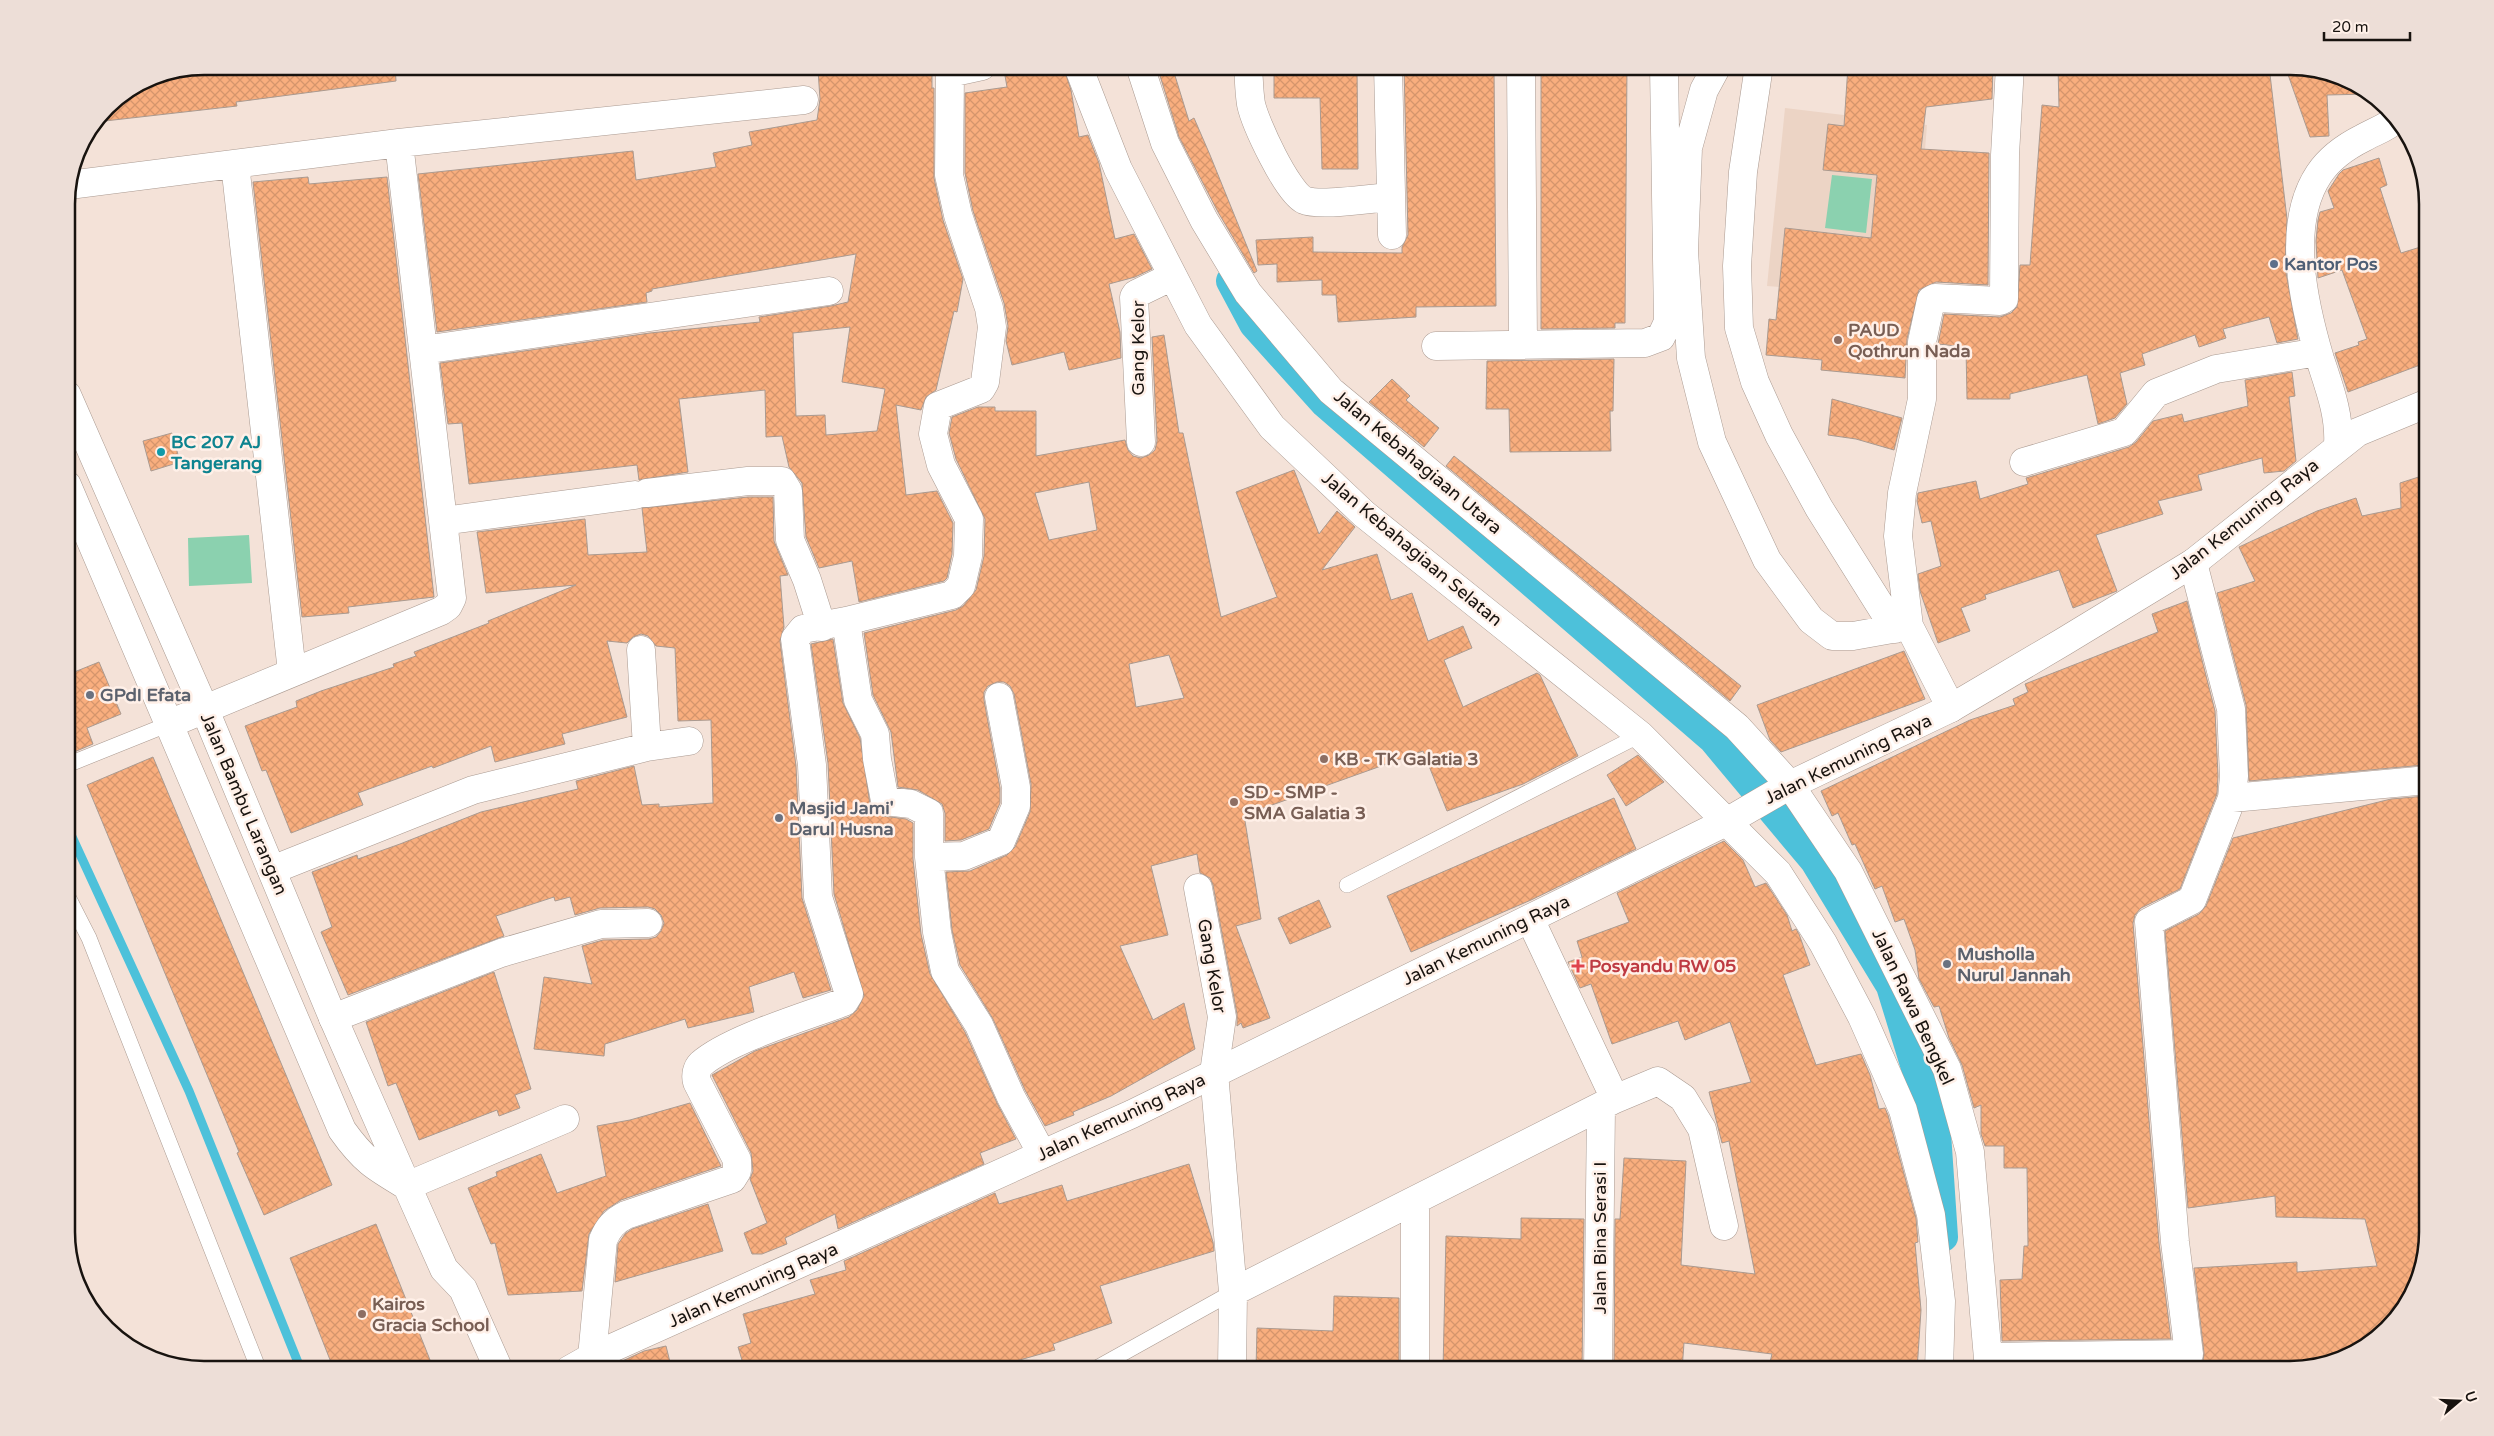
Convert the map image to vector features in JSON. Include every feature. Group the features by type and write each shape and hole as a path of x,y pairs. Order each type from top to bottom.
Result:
{"street":[{"path":"592,1357 603,1240 608,1230 616,1220 626,1215 732,1180 737,1171 737,1160 697,1082 697,1072 701,1064 731,1045 844,1002 849,994 818,897 812,765 795,639 803,629 834,624 952,595 961,586 968,556 969,519 940,465 933,434 938,406 976,392 986,382 992,320 958,215 949,174 950,75"},
{"name":"Jalan Kebahagiaan Selatan","path":"1081,75 1118,169 1198,325 1272,428 1364,514 1640,734 1736,816"},
{"name":"Jalan Kebahagiaan Utara","path":"1143,75 1166,143 1204,220 1248,293 1331,391 1737,727 1786,787"},
{"path":"1249,75 1251,105 1281,172 1297,196 1305,201 1331,202 1391,197"},
{"path":"1388,75 1392,235"},
{"path":"1520,75 1524,345"},
{"path":"1436,346 1645,343 1661,337 1668,322 1664,75"},
{"path":"1712,75 1704,90 1688,148 1684,251 1690,358 1712,442 1767,560 1811,620 1832,636 1853,636 1902,628"},
{"path":"1758,75 1743,172 1738,266 1739,328 1755,382 1779,435 1819,508 1902,628 1952,708"},
{"path":"1902,628 1898,536 1902,493 1922,399 1922,342 1933,299 2000,301 2004,299 2005,155 2009,75"},
{"path":"76,184 399,143 804,100"},
{"path":"2390,123 2336,155 2319,174 2306,203 2298,236 2305,296 2318,352 2338,420 2356,434 2419,407"},
{"path":"169,724 441,611 448,606 452,598 399,143"},
{"path":"235,164 292,672"},
{"name":"Gang Kelor","path":"1141,442 1134,297 1136,294 1172,276"},
{"path":"423,350 829,291"},
{"path":"2024,462 2124,432 2156,393 2216,369 2318,352"},
{"name":"Jalan Bambu Larangan","path":"75,415 205,710 333,1018 407,1186 444,1269 464,1289 495,1361"},
{"name":"Jalan Kemuning Raya","path":"585,1361 1214,1074 1736,816 1786,787 1952,708 2193,563 2356,434"},
{"path":"443,520 748,481 782,481 788,491 788,531 790,540 807,580 834,624 858,700 875,734 877,759 885,801 911,804 929,813 929,857 938,932 945,971 980,1025 1011,1096 1042,1154"},
{"path":"75,506 342,1130 356,1150 372,1166 407,1186 565,1118"},
{"path":"2191,1361 2175,1242 2149,922 2192,900 2232,798 2234,776 2231,710 2193,563"},
{"path":"641,650 647,747"},
{"path":"929,857 964,856 1001,842 1016,806 1016,787 999,697"},
{"path":"272,870 473,790 647,747 689,741"},
{"path":"2232,798 2419,781"},
{"name":"Jalan Rawa Bengkel","path":"1786,787 1848,871 1947,1069 1970,1152 1990,1361"},
{"path":"1736,816 1778,873 1823,943 1862,1017 1903,1110 1931,1215 1941,1301 1940,1361"},
{"name":"Gang Kelor","path":"1198,888 1222,1017 1214,1074 1233,1292 1232,1361"},
{"path":"1530,919 1608,1103"},
{"path":"333,1018 501,953 601,924 648,922"},
{"path":"1233,1292 1608,1103 1658,1081 1682,1098 1702,1129 1724,1226"},
{"name":"Jalan Bina Serasi I","path":"1598,1361 1608,1103"},
{"path":"1415,1201 1415,1361"}],"lane":[{"path":"75,761 169,724"},
{"path":"1346,885 1640,734"},
{"path":"75,912 89,938 255,1361"},
{"path":"1109,1361 1233,1292"}],"shaded area":[{"path":"1785,108 1927,125 1913,298 1767,286"}],"green space":[{"path":"1832,175 1872,179 1866,233 1825,228"},
{"path":"249,535 252,583 189,586 188,538"}],"building":[{"path":"204,75 396,75 396,81 236,102 237,106 106,121 125,102 147,88 179,77"},
{"path":"818,75 932,75 932,88 934,88 934,178 943,220 963,279 957,312 954,311 936,390 926,397 921,410 896,405 906,495 937,491 953,523 952,554 947,578 944,581 859,602 852,561 819,568 806,537 802,483 789,467 782,436 766,437 765,390 679,399 688,472 639,480 637,465 469,484 462,423 448,424 440,363 650,333 760,322 759,317 848,302 856,254 652,289 652,291 646,293 647,302 437,332 418,174 633,151 636,180 716,167 713,153 752,145 749,132 817,120 820,99","holes":["850,327 842,382 885,389 877,431 826,435 825,415 796,416 793,333"]},
{"path":"1005,75 1066,75 1071,90 1079,137 1088,135 1099,163 1115,239 1134,234 1152,269 1135,277 1109,284 1120,332 1121,358 1069,370 1064,352 1012,365 1006,341 1008,326 1004,303 973,211 965,173 965,93 1007,87"},
{"path":"1160,75 1175,75 1189,121 1194,118 1210,155 1257,271 1254,273 1218,212 1179,137"},
{"path":"1274,75 1357,75 1358,169 1322,169 1320,98 1274,98"},
{"path":"1404,75 1494,75 1496,306 1416,307 1416,317 1338,322 1336,295 1322,295 1322,280 1277,282 1277,264 1258,265 1256,240 1313,237 1313,252 1402,253 1402,247 1408,235"},
{"path":"1541,75 1627,75 1625,323 1615,323 1615,328 1541,329"},
{"path":"1847,75 1993,75 1992,99 1926,107 1921,149 1989,153 1988,285 1936,282 1919,290 1907,339 1905,378 1821,370 1822,360 1766,355 1769,319 1776,320 1785,228 1871,238 1877,175 1823,170 1828,124 1844,126"},
{"path":"2058,75 2270,75 2287,219 2285,267 2298,339 2277,343 2269,317 2223,329 2226,338 2199,347 2195,335 2142,354 2145,365 2120,373 2127,404 2115,418 2098,424 2087,375 2010,394 2010,399 1967,399 1966,347 1938,344 1944,314 2000,317 2011,313 2017,307 2020,265 2030,265 2042,105 2059,107"},
{"path":"2288,75 2324,79 2358,94 2327,95 2329,136 2310,137"},
{"path":"2379,158 2387,185 2380,188 2401,253 2419,247 2419,365 2348,392 2335,353 2359,345 2358,342 2367,339 2342,270 2318,278 2316,241 2320,212 2334,208 2328,191 2343,170"},
{"path":"308,177 309,184 387,177 434,597 348,607 349,613 302,617 253,182"},
{"path":"1164,335 1179,433 1183,433 1221,617 1277,597 1236,492 1294,470 1319,534 1337,511 1355,527 1322,570 1377,554 1391,600 1412,593 1428,641 1463,626 1472,648 1444,660 1463,707 1537,673 1540,675 1578,756 1523,784 1447,811 1423,751 1244,815 1261,919 1236,926 1270,1018 1243,1028 1241,1023 1237,1026 1237,1014 1213,885 1210,878 1200,873 1197,854 1151,866 1168,935 1120,946 1153,1020 1184,1003 1195,1049 1111,1096 1073,1112 1074,1115 1045,1126 1025,1090 993,1019 960,965 952,930 946,872 970,871 1007,855 1015,847 1030,812 1031,784 1014,694 1010,686 1004,682 997,682 988,686 984,692 1000,788 1000,803 989,829 961,840 945,841 945,813 942,804 918,790 898,787 891,732 873,695 864,633 956,610 963,606 976,590 984,556 985,519 956,459 949,433 952,417 978,407 995,407 995,411 1036,411 1036,456 1125,440 1128,450 1133,456 1141,458 1149,455 1155,450 1157,441 1152,337","holes":["1089,482 1097,530 1049,540 1035,493","1169,655 1184,698 1136,707 1129,664"]},
{"path":"1614,359 1613,411 1610,411 1611,451 1510,452 1509,409 1486,409 1487,361"},
{"path":"2292,372 2295,396 2289,397 2296,461 2284,471 2264,473 2262,458 2198,475 2202,490 2158,501 2163,514 2096,535 2117,591 2073,608 2059,570 1985,595 1986,599 1961,608 1970,631 1938,643 1920,591 1918,574 1941,566 1931,521 1922,523 1917,501 1918,493 1976,481 1980,499 2028,484 2026,478 2129,447 2136,442 2153,421 2182,414 2184,422 2248,406 2245,380"},
{"path":"1392,379 1410,396 1406,400 1439,428 1424,447 1369,402"},
{"path":"1832,399 1902,418 1894,450 1856,439 1828,435"},
{"name":"BC 207 AJ Tangerang","path":"172,433 180,462 151,471 143,441"},
{"path":"1454,456 1741,686 1730,701 1446,466"},
{"path":"2419,477 2419,765 2249,781 2246,705 2217,593 2255,581 2239,547 2317,511 2356,498 2362,516 2401,508 2400,483"},
{"path":"748,497 773,497 774,541 788,575 780,576 784,627 780,641 796,766 802,898 831,990 803,998 794,972 749,987 754,1012 688,1028 685,1019 605,1044 604,1056 534,1049 544,977 592,984 582,946 603,940 649,939 656,937 664,923 661,915 655,909 648,907 600,908 575,915 570,897 555,901 554,897 496,916 504,936 348,995 321,932 332,927 312,872 357,855 358,859 481,812 578,789 576,781 634,766 642,805 659,804 659,807 713,803 711,720 678,721 675,648 656,646 648,636 641,634 633,637 627,643 607,641 627,717 562,734 565,744 495,762 491,746 433,768 432,766 358,793 363,805 291,833 266,770 262,771 245,726 297,707 296,701 321,691 394,667 393,664 416,656 414,652 489,623 488,621 576,585 486,593 477,532 585,519 588,555 647,552 642,508"},
{"path":"2187,601 2215,711 2217,794 2180,889 2141,908 2135,915 2133,923 2159,1243 2171,1339 2002,1341 2000,1280 2022,1279 2024,1246 2028,1246 2027,1168 2004,1168 2004,1146 1985,1146 1981,1134 1981,1105 1974,1108 1962,1065 1949,1038 1939,1006 1934,1007 1919,979 1915,950 1904,919 1895,922 1882,886 1875,889 1855,844 1852,845 1838,813 1832,816 1821,791 1970,720 2015,705 2013,699 2028,692 2025,684 2158,632 2152,614"},
{"path":"833,639 843,703 860,738 870,804 875,813 906,819 913,823 913,859 921,934 930,974 965,1032 997,1103 1016,1139 980,1153 984,1164 838,1229 835,1214 785,1238 787,1244 762,1254 752,1254 744,1233 767,1223 750,1179 753,1171 751,1153 712,1075 755,1051 849,1017 857,1010 864,996 834,894 828,763 811,644"},
{"path":"1904,651 1925,699 1781,752 1770,740 1757,705"},
{"name":"GPdI Efata","path":"99,662 121,714 87,728 93,744 75,752 75,672"},
{"path":"1638,755 1664,782 1626,806 1607,775"},
{"path":"153,757 332,1185 264,1215 87,785"},
{"path":"2419,797 2419,1232 2415,1266 2402,1297 2392,1311 2369,1334 2355,1344 2340,1351 2324,1357 2307,1360 2203,1361 2204,1353 2194,1268 2297,1262 2297,1272 2377,1266 2365,1219 2276,1217 2275,1196 2188,1208 2165,931 2199,914 2206,906 2233,838 2391,799"},
{"path":"1614,798 1636,849 1531,900 1411,952 1387,896"},
{"path":"1724,841 1743,860 1755,887 1766,883 1787,915 1792,931 1796,929 1810,965 1783,975 1816,1065 1861,1054 1870,1075 1879,1109 1885,1108 1888,1115 1916,1218 1918,1242 1915,1243 1921,1310 1918,1361 1770,1361 1772,1354 1684,1343 1683,1361 1614,1361 1615,1219 1620,1219 1624,1158 1686,1161 1681,1265 1755,1274 1729,1141 1722,1143 1709,1092 1751,1082 1730,1022 1685,1040 1678,1021 1612,1044 1591,984 1580,988 1568,962 1582,957 1577,941 1629,922 1617,893"},
{"path":"1319,900 1331,927 1290,944 1278,918"},
{"path":"494,972 531,1089 515,1095 520,1108 499,1116 497,1110 419,1140 396,1083 388,1086 366,1022"},
{"path":"690,1103 721,1166 621,1200 604,1211 589,1234 582,1291 508,1295 495,1243 491,1244 468,1188 497,1176 496,1172 541,1154 557,1193 606,1176 597,1126 630,1120"},
{"path":"1189,1164 1213,1242 1214,1251 1100,1286 1112,1323 1053,1344 1055,1350 1016,1361 742,1361 738,1347 751,1343 743,1314 815,1294 810,1280 846,1270 844,1261 995,1193 999,1204 1062,1185 1067,1201"},
{"path":"708,1204 723,1251 615,1282 618,1244 625,1234 632,1229"},
{"path":"1521,1218 1584,1219 1582,1361 1443,1361 1446,1236 1521,1239"},
{"name":"Kairos Gracia School","path":"376,1224 430,1361 330,1361 290,1258"},
{"path":"1334,1296 1399,1298 1399,1361 1256,1361 1257,1328 1333,1331"},
{"path":"666,1346 670,1361 622,1361 644,1351"}],"waterway":[{"path":"1231,281 1254,324 1325,403 1713,739 1815,861 1891,986 1936,1133 1943,1237"},
{"path":"75,843 189,1091 297,1361"}],"place":[{"name":"Kantor Pos","path":"2274,264"},
{"name":"PAUD Qothrun Nada","path":"1838,340"},
{"name":"BC 207 AJ Tangerang","path":"161,452"},
{"name":"GPdI Efata","path":"90,695"},
{"name":"KB - TK Galatia 3","path":"1324,759"},
{"name":"SD - SMP - SMA Galatia 3","path":"1234,802"},
{"name":"Masjid Jami' Darul Husna","path":"779,818"},
{"name":"Musholla Nurul Jannah","path":"1947,964"},
{"name":"Posyandu RW 05","path":"1578,966"},
{"name":"Kairos Gracia School","path":"362,1314"}]}
